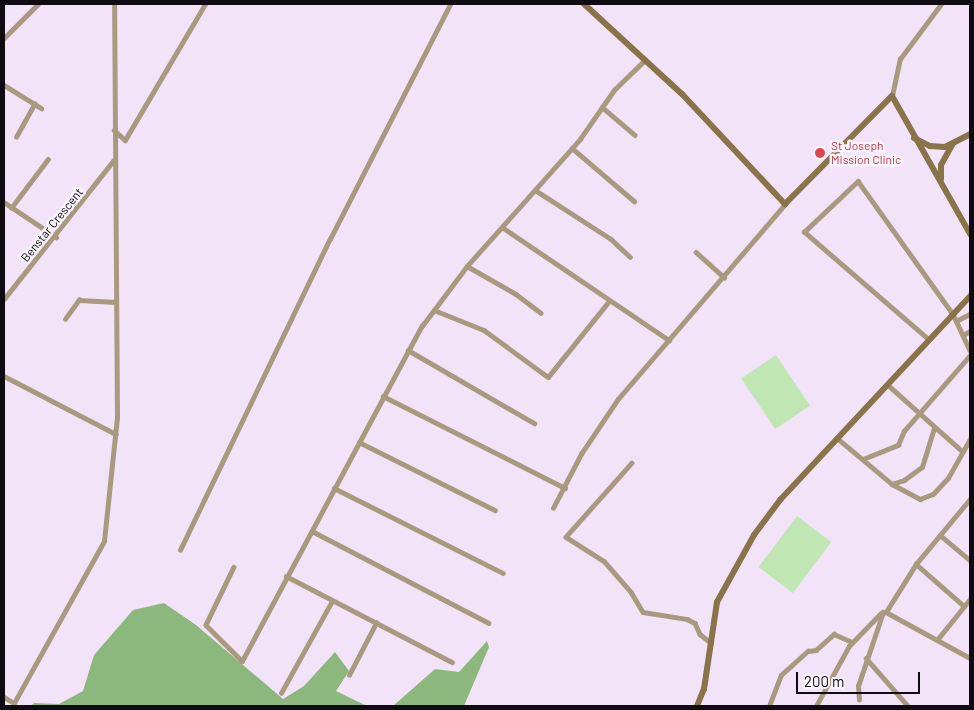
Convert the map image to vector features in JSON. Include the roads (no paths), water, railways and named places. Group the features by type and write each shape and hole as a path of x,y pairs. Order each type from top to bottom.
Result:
{"main road":[{"path":"584,4 682,94 785,204 892,96 913,137 970,234"},
{"path":"913,137 930,146 953,144 970,134"},
{"path":"941,183 941,165 953,144"},
{"path":"697,706 704,690 720,594 754,535 780,500 970,296"}],"street":[{"path":"4,38 38,4"},
{"path":"4,697 14,703 104,541 116,434 117,193 113,162 114,4"},
{"path":"114,130 125,140 205,4"},
{"path":"180,550 330,239 450,4"},
{"path":"892,96 900,59 941,4"},
{"path":"234,567 206,625 242,661 408,350 434,310 467,266 572,148 630,72 645,60"},
{"path":"4,85 41,108"},
{"path":"16,137 34,104"},
{"path":"602,107 635,135"},
{"path":"572,148 634,201"},
{"path":"11,208 48,159"},
{"name":"Benstar Crescent","path":"4,299 56,237 113,162"},
{"path":"929,340 804,232 858,181 953,314 970,350"},
{"path":"534,190 611,239 630,258"},
{"path":"4,202 56,237"},
{"path":"553,508 605,417 785,204"},
{"path":"502,227 669,340"},
{"path":"696,252 724,277"},
{"path":"467,266 516,294 541,313"},
{"path":"65,319 80,300 116,302"},
{"path":"434,310 484,330 548,377 609,301"},
{"path":"956,321 970,314"},
{"path":"963,335 970,331"},
{"path":"408,350 534,423"},
{"path":"864,459 898,446 904,431 970,354"},
{"path":"4,376 116,434"},
{"path":"888,385 962,451"},
{"path":"383,396 565,488"},
{"path":"892,484 904,480 922,466 934,428"},
{"path":"838,438 892,484 920,499 928,497 948,478 970,439"},
{"path":"359,442 494,510"},
{"path":"632,463 566,537 604,560 631,592 643,612 687,619 695,623 700,634 711,643"},
{"path":"334,488 503,573"},
{"path":"859,700 856,694 866,658 884,612 916,564 970,499"},
{"path":"312,531 489,624"},
{"path":"940,536 970,560"},
{"path":"916,564 964,606"},
{"path":"286,576 452,662"},
{"path":"937,640 970,599"},
{"path":"281,693 332,600"},
{"path":"884,612 970,658"},
{"path":"816,706 852,642 884,612"},
{"path":"350,675 376,623"},
{"path":"769,706 781,675 808,651 816,650 834,634 852,642"},
{"path":"866,658 908,706"}],"place":[{"name":"St Joseph Mission Clinic","path":"820,153"}]}
